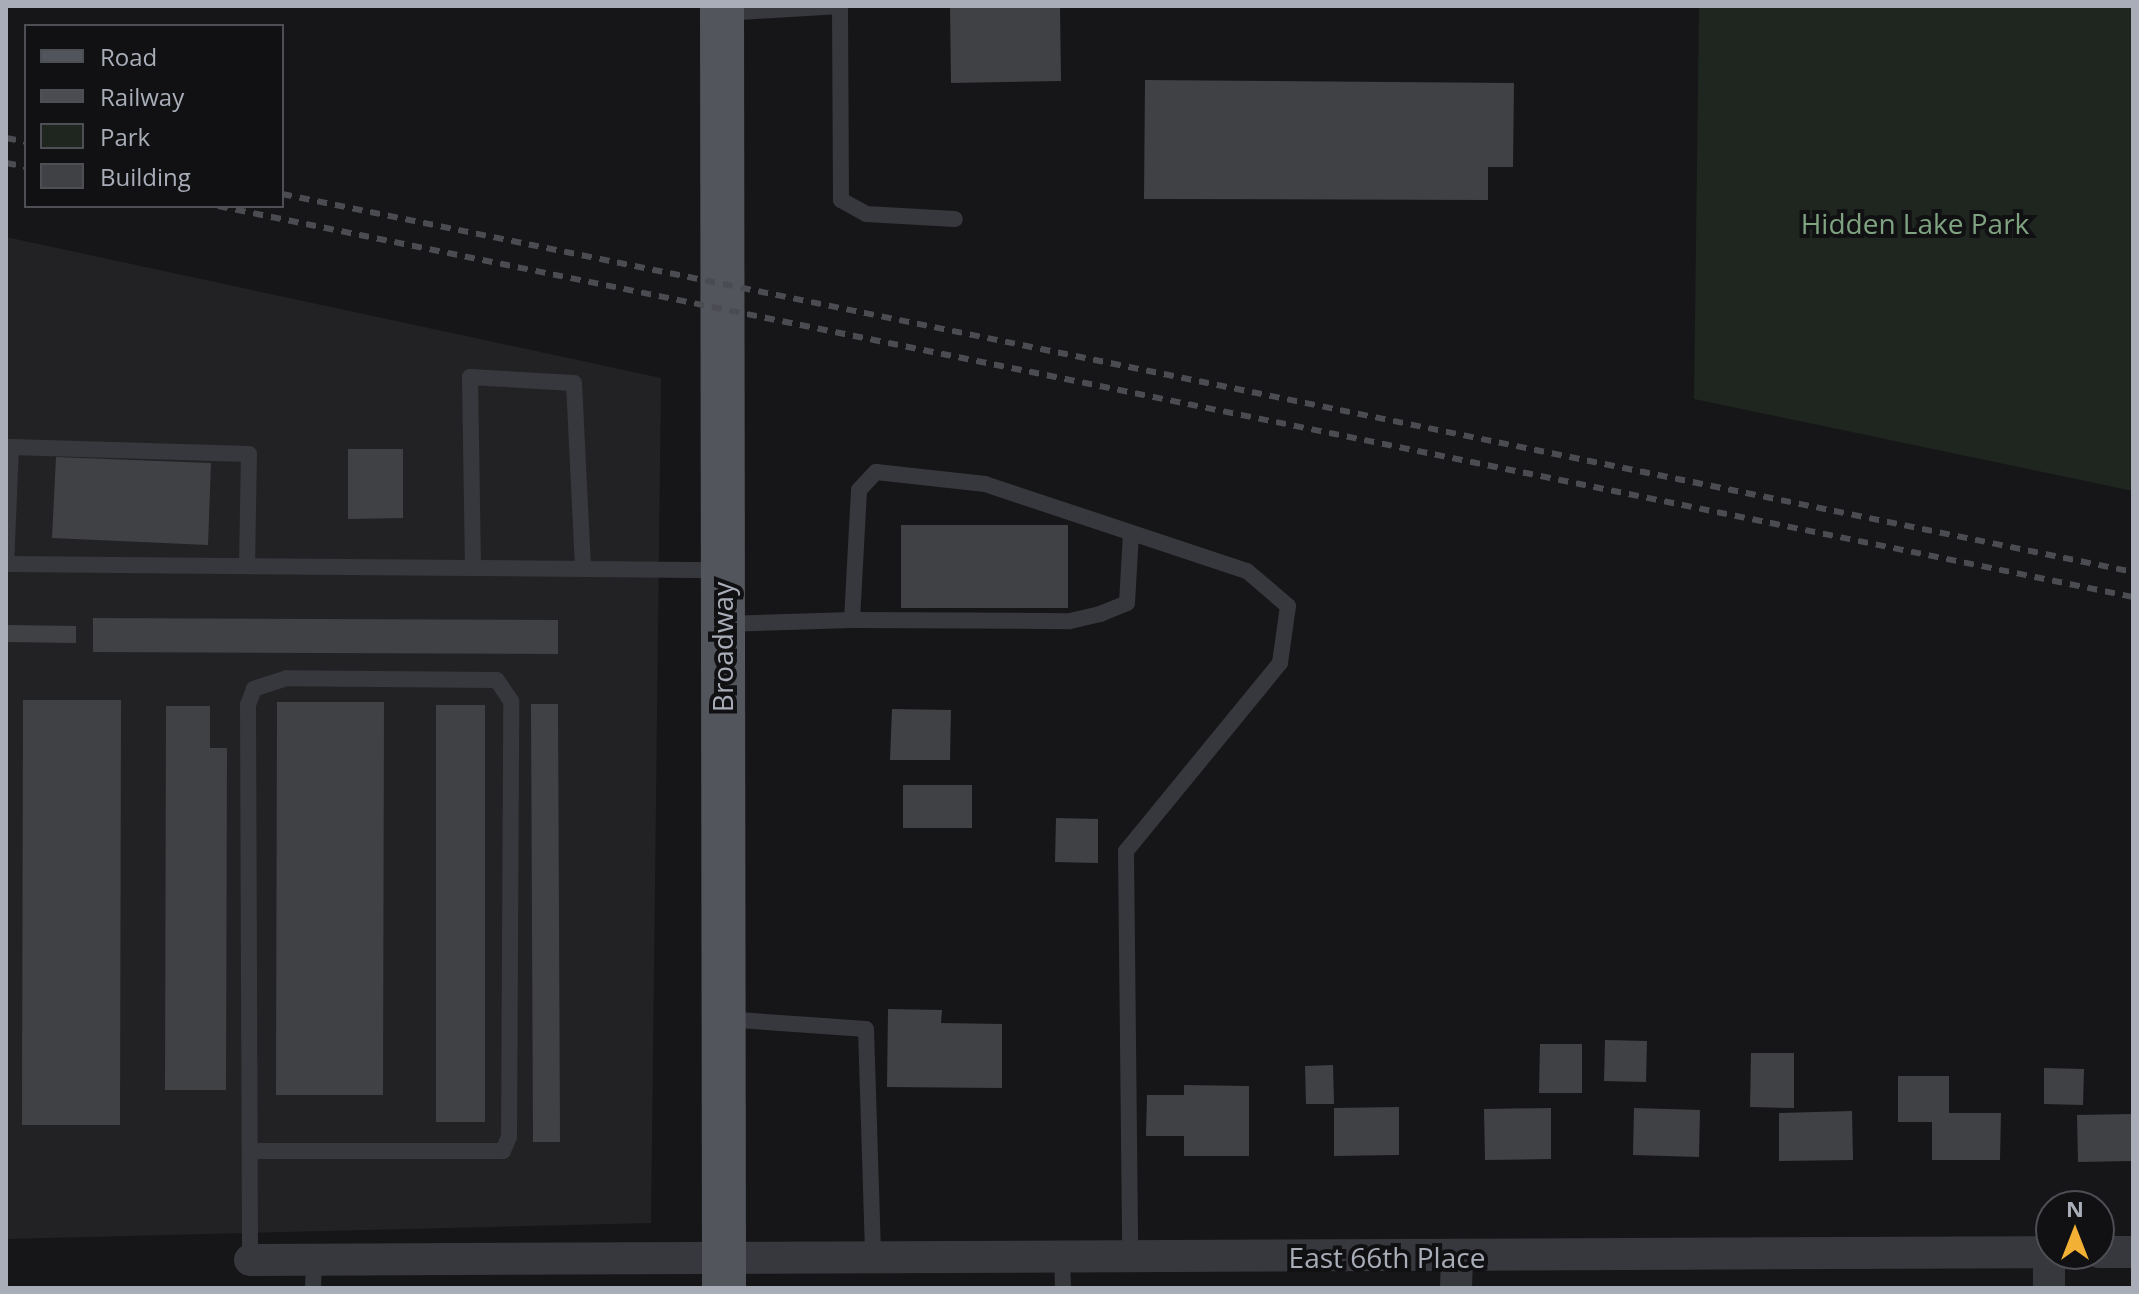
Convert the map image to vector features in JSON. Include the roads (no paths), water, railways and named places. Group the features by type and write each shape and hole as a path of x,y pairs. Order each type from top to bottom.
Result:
{"main road":[{"name":"Broadway","path":"722,10 724,1273"}],"street":[{"name":"East 66th Place","path":"250,1260 314,1274 724,1273 873,1258 1063,1273 1130,1258 1456,1272 2035,1253"}],"lane":[{"path":"722,10 840,7 841,200 866,214 955,219"},
{"path":"473,568 470,377 574,383 583,569"},
{"path":"247,566 249,454 11,447 6,564 721,570"},
{"path":"852,620 859,490 876,472 985,484 1247,571 1288,606 1280,663 1126,851 1130,1258"},
{"path":"722,625 852,620 1070,621 1127,603 1131,534"},
{"path":"250,1151 503,1151 511,701 497,680 287,678 254,689 248,705 250,1260"},
{"path":"723,1018 866,1029 873,1258"}],"railway":[{"path":"6,138 24,142"},
{"path":"6,163 24,167"},
{"path":"284,194 2133,572"},
{"path":"228,208 2133,597"}],"park label":[{"name":"Hidden Lake Park","path":"1915,223"}]}
